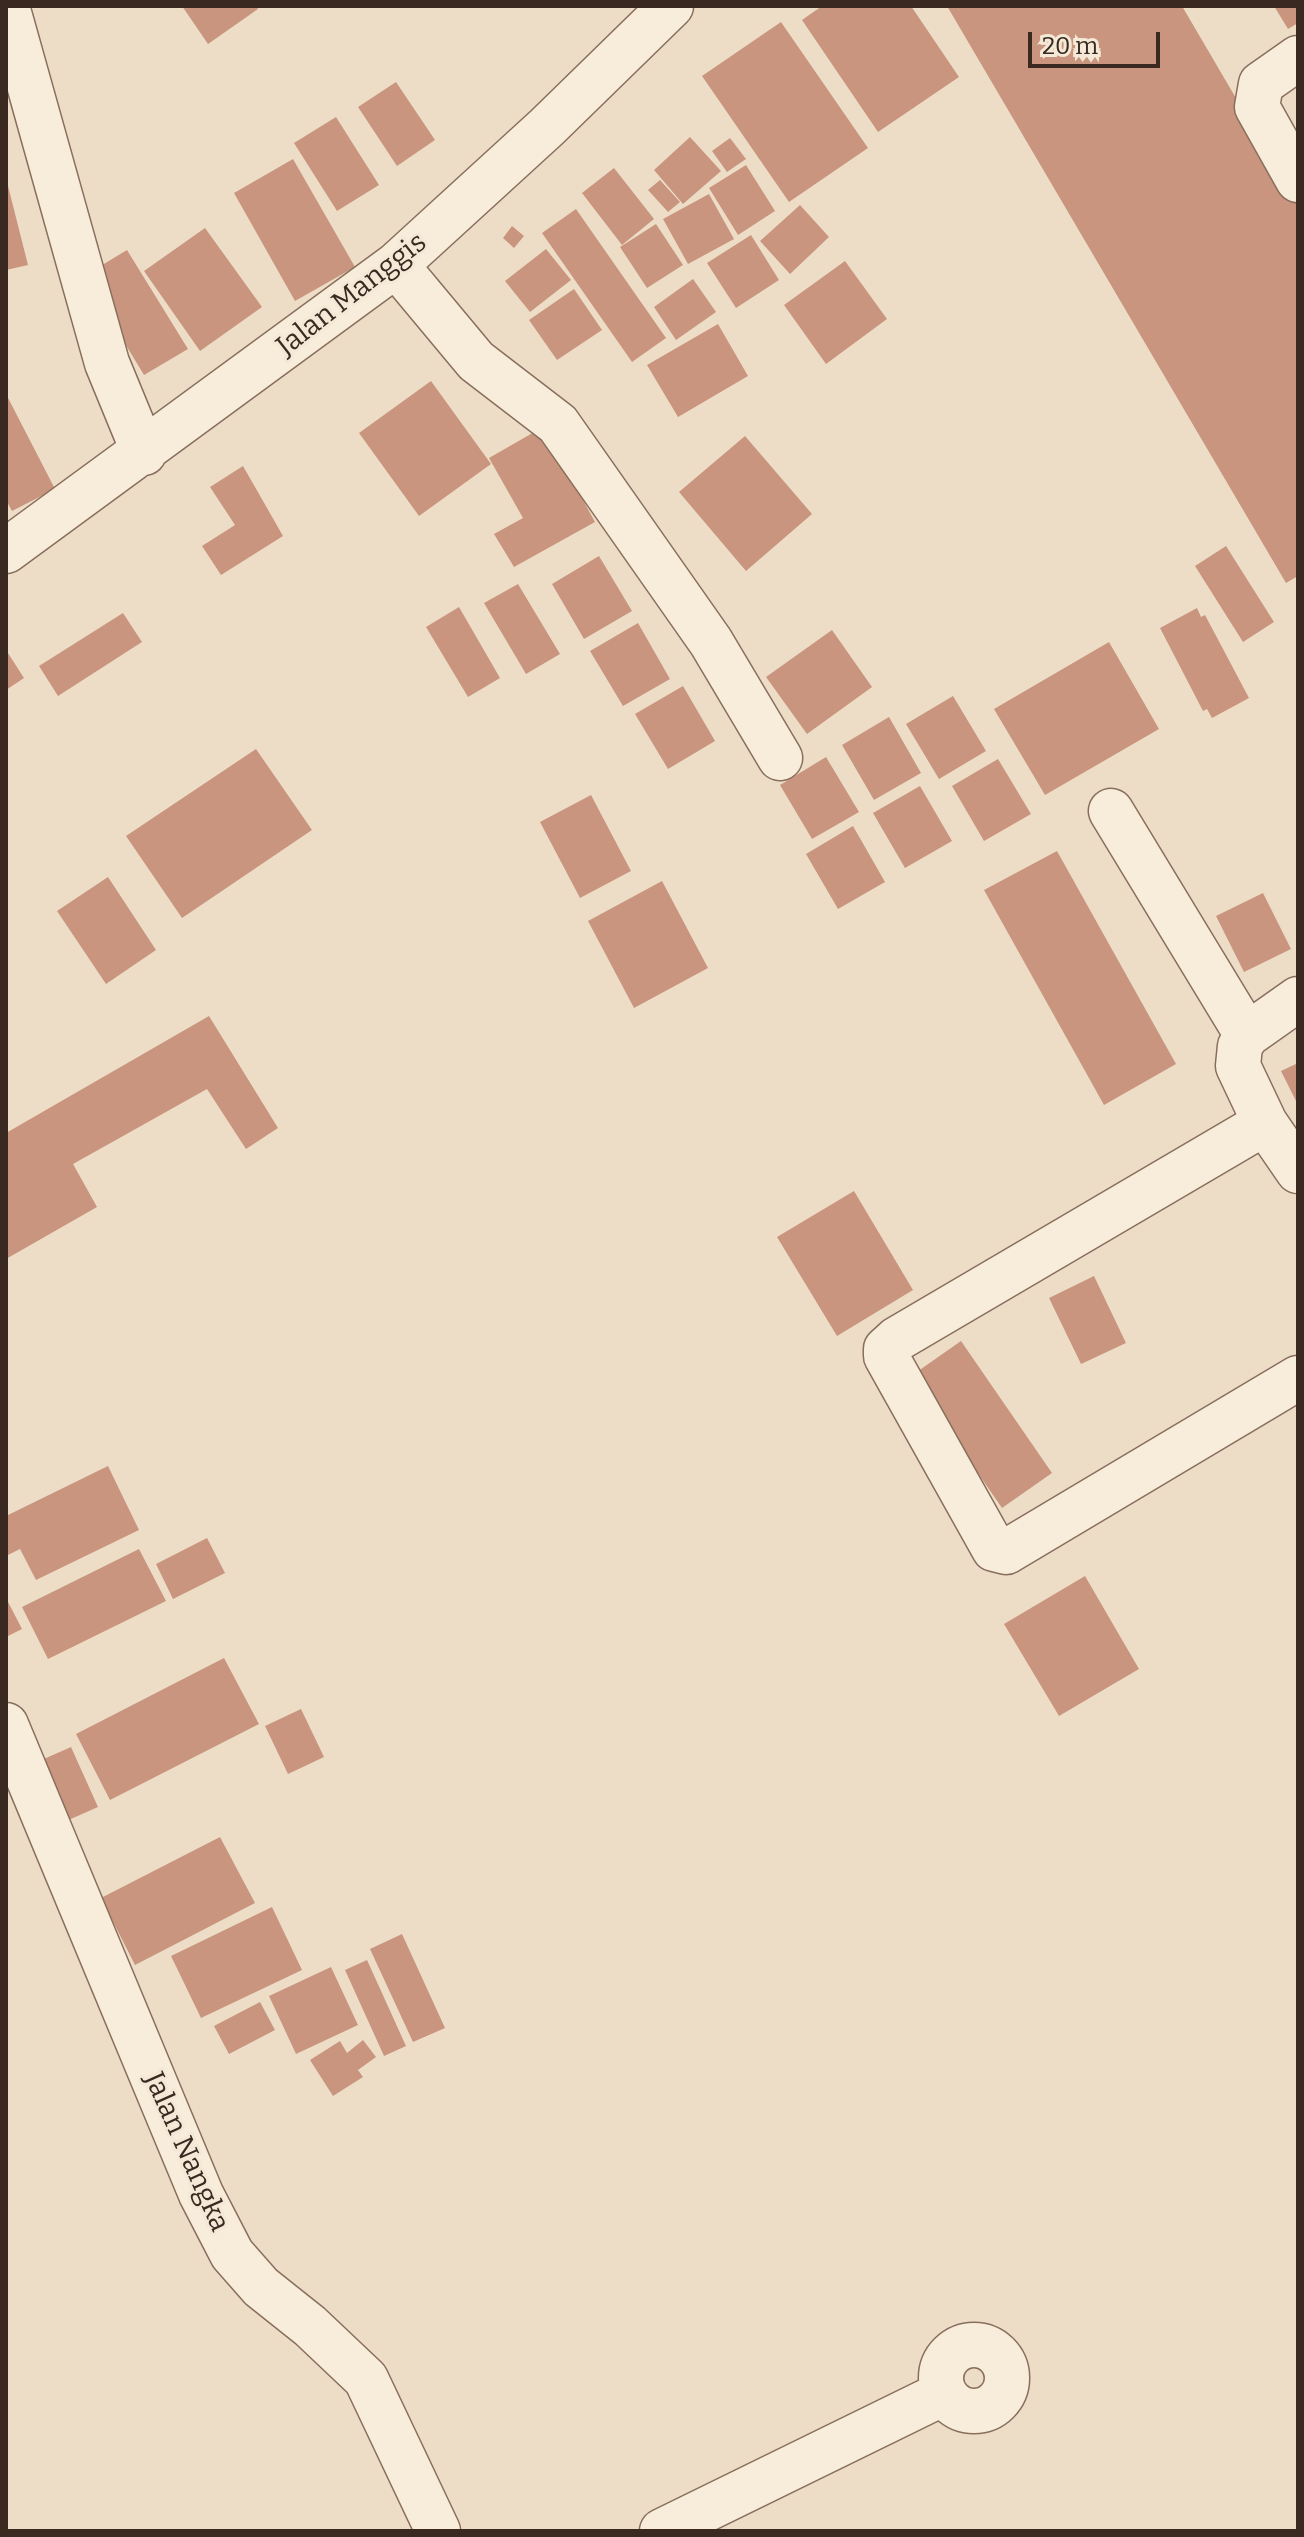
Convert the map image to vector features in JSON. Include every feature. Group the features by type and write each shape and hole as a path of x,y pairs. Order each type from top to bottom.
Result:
{"street":[{"path":"7,6 107,363 144,453"},
{"name":"Jalan Manggis","path":"6,551 144,453 396,265 547,127 671,6"},
{"path":"1298,58 1261,84 1257,107 1298,180"},
{"path":"396,265 476,361 558,424 711,642 780,758"},
{"path":"1111,811 1247,1035"},
{"path":"1298,999 1247,1035 1240,1046 1238,1066 1265,1123 1298,1171"},
{"path":"1265,1123 897,1339 886,1349 886,1356 994,1549 1006,1552 1298,1378"},
{"name":"Jalan Nangka","path":"6,1725 201,2194 232,2254 261,2287 310,2326 366,2379 438,2531"},
{"path":"662,2531 944,2393"}],"building":[{"path":"182,6 256,6 258,9 208,44"},
{"path":"822,6 911,6 959,77 878,132 802,20"},
{"path":"947,6 1182,6 1298,204 1298,576 1286,583"},
{"path":"1274,6 1298,6 1298,23 1288,29"},
{"path":"781,22 868,148 789,202 702,76"},
{"path":"396,82 435,140 397,166 358,107"},
{"path":"336,117 379,185 337,211 294,143"},
{"path":"690,137 721,171 683,204 654,170"},
{"path":"730,138 746,159 727,172 712,151"},
{"path":"293,159 355,267 295,301 234,193"},
{"path":"746,165 775,211 738,235 709,188"},
{"path":"614,168 654,219 622,245 582,193"},
{"path":"6,178 28,265 6,270"},
{"path":"660,180 680,202 668,212 648,190"},
{"path":"709,194 734,239 688,264 663,219"},
{"path":"800,205 829,237 790,274 760,241"},
{"path":"576,209 666,338 632,362 542,233"},
{"path":"656,224 683,265 647,288 620,247"},
{"path":"512,226 524,236 514,248 503,238"},
{"path":"205,228 262,307 200,351 144,271"},
{"path":"751,235 779,280 736,308 707,263"},
{"path":"546,249 571,280 530,312 505,281"},
{"path":"127,250 188,349 144,375 84,276"},
{"path":"845,261 887,319 826,364 784,305"},
{"path":"693,279 716,312 676,340 654,307"},
{"path":"574,289 602,330 557,360 529,320"},
{"path":"718,324 748,376 678,417 647,365"},
{"path":"431,381 491,464 419,516 359,433"},
{"path":"6,394 55,489 12,511 6,500"},
{"path":"543,427 595,522 514,567 494,534 523,518 489,458"},
{"path":"745,436 812,514 746,571 679,492"},
{"path":"243,466 283,536 221,575 202,546 235,525 210,487"},
{"path":"1226,546 1274,622 1243,642 1195,566"},
{"path":"599,556 632,611 584,639 552,584"},
{"path":"518,584 560,654 526,674 484,603"},
{"path":"459,607 500,678 468,697 426,627"},
{"path":"1197,608 1201,617 1205,615 1249,698 1212,718 1207,709 1203,711 1160,628"},
{"path":"123,613 142,642 58,696 39,666"},
{"path":"638,623 670,679 623,706 590,651"},
{"path":"832,630 872,687 807,734 766,677"},
{"path":"1109,642 1159,729 1045,795 994,709"},
{"path":"6,650 24,678 6,690"},
{"path":"683,686 715,741 668,769 635,714"},
{"path":"953,696 986,751 939,779 906,724"},
{"path":"889,717 921,773 874,800 842,745"},
{"path":"256,749 312,830 182,918 126,836"},
{"path":"826,757 859,812 812,839 780,785"},
{"path":"998,759 1031,814 984,841 952,786"},
{"path":"920,786 952,841 905,868 873,813"},
{"path":"591,795 631,871 580,898 540,822"},
{"path":"853,826 885,882 838,909 806,854"},
{"path":"1057,851 1176,1064 1104,1105 984,890"},
{"path":"108,877 156,950 106,984 57,911"},
{"path":"662,881 708,968 634,1008 588,921"},
{"path":"1263,893 1291,949 1244,972 1216,916"},
{"path":"209,1016 278,1128 246,1149 207,1089 73,1164 97,1207 6,1259 6,1133"},
{"path":"1298,1063 1298,1105 1281,1071"},
{"path":"854,1191 913,1290 837,1336 777,1237"},
{"path":"1094,1276 1126,1343 1081,1364 1049,1298"},
{"path":"961,1341 1052,1473 1002,1508 911,1376"},
{"path":"108,1466 139,1530 36,1580 20,1549 6,1556 6,1516"},
{"path":"207,1538 225,1573 173,1599 156,1564"},
{"path":"139,1549 166,1601 48,1659 22,1607"},
{"path":"1085,1576 1139,1669 1059,1716 1004,1624"},
{"path":"6,1598 22,1629 6,1637"},
{"path":"224,1658 259,1724 110,1800 76,1734"},
{"path":"301,1709 324,1757 288,1774 265,1726"},
{"path":"71,1747 98,1807 55,1826 28,1766"},
{"path":"220,1837 255,1903 135,1965 101,1898"},
{"path":"272,1907 302,1970 201,2018 171,1956"},
{"path":"402,1934 445,2028 413,2042 370,1949"},
{"path":"367,1960 406,2046 384,2056 345,1970"},
{"path":"331,1967 358,2025 296,2054 269,1996"},
{"path":"260,2002 275,2030 229,2054 214,2026"},
{"path":"363,2040 376,2057 358,2070 363,2077 333,2096 310,2060 340,2041 347,2053"}]}
